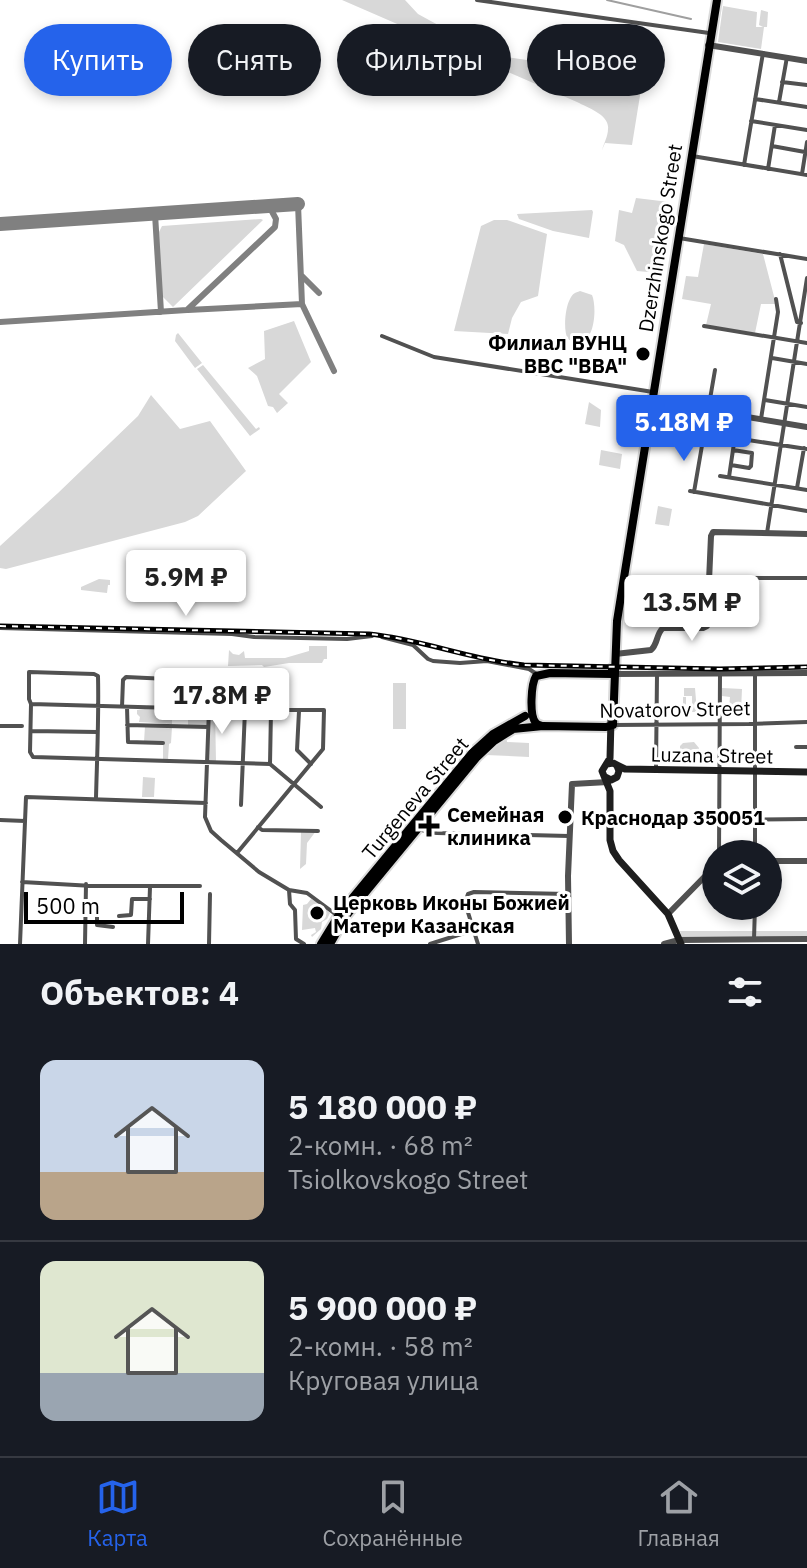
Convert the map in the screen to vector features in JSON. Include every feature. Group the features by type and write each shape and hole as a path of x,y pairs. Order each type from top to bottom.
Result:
{"main road":[{"name":"Dzerzhinskogo Street","path":"678,238 716,0"},
{"name":"Dzerzhinskogo Street","path":"613,674 617,621 716,0"},
{"name":"Dzerzhinskogo Street","path":"607,777 619,772 613,759 613,637 653,397"},
{"path":"525,716 531,712 533,682 538,675 613,674"},
{"path":"516,728 540,724 532,702"},
{"path":"516,728 532,720 531,716 525,716"},
{"name":"Turgeneva Street","path":"330,944 340,918 419,828 472,753 488,738 525,716"},
{"name":"Novatorov Street","path":"540,724 612,726"},
{"name":"Dzerzhinskogo Street","path":"612,726 607,777 610,840 614,854 668,914 680,942"},
{"name":"Turgeneva Street","path":"321,944 477,757 494,741 516,728"},
{"path":"607,777 609,763 617,766"},
{"name":"Luzana Street","path":"617,766 622,769 807,772"}],"street":[{"path":"477,0 709,33"},
{"path":"708,45 807,61"},
{"path":"744,165 763,53"},
{"path":"779,103 787,57"},
{"path":"782,82 807,85"},
{"path":"755,99 807,107"},
{"path":"751,121 807,130"},
{"path":"768,169 775,125"},
{"path":"692,156 804,174 807,142"},
{"path":"772,146 805,152"},
{"path":"678,238 807,259"},
{"path":"780,254 797,322 801,323"},
{"path":"767,533 807,278"},
{"path":"761,420 775,338 776,299"},
{"path":"704,326 807,343"},
{"path":"382,336 443,359 653,397 707,411 807,427"},
{"path":"772,358 807,364"},
{"path":"715,370 692,491 807,511"},
{"path":"765,400 807,407"},
{"path":"729,477 738,416"},
{"path":"735,438 805,448 797,488"},
{"path":"731,465 751,466 752,453 733,450"},
{"path":"720,476 807,490"},
{"path":"615,654 651,650 663,628 706,628 713,532 807,534"},
{"path":"709,578 807,578"},
{"path":"0,628 347,639 372,636"},
{"path":"382,637 413,645 433,661 487,661 529,669 538,675"},
{"path":"96,798 97,760 97,675 29,672 33,757 97,760 270,764 321,807"},
{"path":"613,674 807,673"},
{"path":"719,840 720,674"},
{"path":"755,674 755,840"},
{"path":"656,770 657,675"},
{"path":"163,743 128,742 123,680 126,677 210,681"},
{"path":"31,704 324,710 323,749 237,853"},
{"path":"209,709 205,817 213,833 257,871 289,890 307,893 340,918"},
{"path":"241,805 245,710"},
{"path":"270,764 271,710"},
{"path":"299,711 297,750 311,764"},
{"name":"Novatorov Street","path":"612,726 807,722"},
{"path":"127,725 208,727"},
{"path":"0,726 22,726"},
{"path":"30,731 97,732"},
{"path":"796,747 807,747"},
{"path":"572,784 597,783 607,777"},
{"path":"569,944 572,784 577,780 607,777"},
{"path":"20,944 26,797 206,803"},
{"path":"719,820 807,819"},
{"path":"0,820 25,821"},
{"path":"258,827 262,830 318,831"},
{"path":"419,828 426,832 569,836"},
{"path":"782,861 807,861"},
{"path":"668,914 702,879"},
{"path":"22,882 200,886"},
{"path":"85,944 86,884"},
{"path":"148,944 150,887"},
{"path":"289,890 290,904 295,910 296,939 304,944"},
{"path":"478,944 465,903 466,896 471,892 568,894"},
{"path":"209,944 210,894"},
{"path":"119,916 131,915 132,899 150,899"},
{"path":"86,908 96,909 98,926 113,927"},
{"path":"754,939 755,920"},
{"path":"430,944 474,930"},
{"path":"664,944 807,939"}],"shaded area":[{"path":"342,0 405,0 418,14 436,24 397,24"},
{"path":"723,6 757,12 756,27 763,27 759,25 761,10 768,12 761,49 718,42"},
{"path":"511,58 527,60 527,80 511,73"},
{"path":"563,96 640,96 632,145 605,143 602,150 607,134 606,120"},
{"path":"636,198 669,202 659,273 637,271 624,245 615,241 619,210 632,213"},
{"path":"592,210 589,238 553,231 519,219 517,214"},
{"path":"261,219 173,307 162,296 158,234 162,226"},
{"path":"494,220 507,220 547,234 538,296 521,302 508,334 454,331 481,226"},
{"path":"704,244 763,254 776,304 761,304 755,333 706,325 711,304 682,299 686,276 698,277"},
{"path":"580,291 592,295 594,320 589,336 577,343 568,339 565,319 570,299"},
{"path":"294,321 311,362 279,394 288,403 277,413 268,406 257,376 248,368 265,359 264,331"},
{"path":"178,333 202,363 195,368 175,341"},
{"path":"203,365 256,429 260,429 250,436 197,369"},
{"path":"151,395 180,429 210,421 246,471 198,516 185,522 6,569 0,568 0,546 138,416"},
{"path":"589,402 601,410 600,427 585,424"},
{"path":"601,450 622,454 620,469 599,465"},
{"path":"658,506 672,509 669,526 655,524"},
{"path":"99,579 110,580 107,593 81,590 81,587"},
{"path":"643,590 651,591 646,626 637,625"},
{"path":"309,646 327,646 327,659 322,663 228,666 229,650 239,655 244,651 245,658 285,658 309,651"},
{"path":"393,683 406,683 406,729 393,729"},
{"path":"684,688 695,688 697,712 681,712 683,697 686,697 686,706 692,706 692,696 684,696"},
{"path":"722,688 742,689 741,711 724,711 729,707 730,697 722,696"},
{"path":"188,709 207,710 207,725 188,725"},
{"path":"137,710 172,710 172,724 139,722"},
{"path":"209,711 215,711 216,761 208,761"},
{"path":"145,726 172,727 168,759 163,759 163,743 144,742"},
{"path":"506,737 507,742 529,743 529,757 486,755"},
{"path":"694,742 699,748 699,756 680,755 683,743"},
{"path":"143,777 155,778 154,797 142,797"},
{"path":"316,831 307,843 306,864 300,869 301,832"},
{"path":"311,899 330,913 312,937 315,928 302,930 303,905"},
{"path":"680,931 807,931 807,938 682,938"}],"waterway":[{"path":"607,0 691,19"}],"taxiway":[{"path":"298,204 302,304"},
{"path":"0,322 187,310 275,227 276,219 269,206"},
{"path":"155,214 161,312"},
{"path":"302,276 319,293"},
{"path":"188,310 302,304 334,371"}],"runway":[{"path":"0,224 298,204"}],"railway":[{"path":"0,626 369,634 524,665 720,669 807,667"}],"place":[{"name":"Филиал ВУНЦ ВВС \"ВВА\"","path":"643,354"},
{"name":"Краснодар 350051","path":"565,817"},
{"name":"Семейная клиника","path":"429,826"},
{"name":"Церковь Иконы Божией Матери Казанская","path":"317,913"}]}
